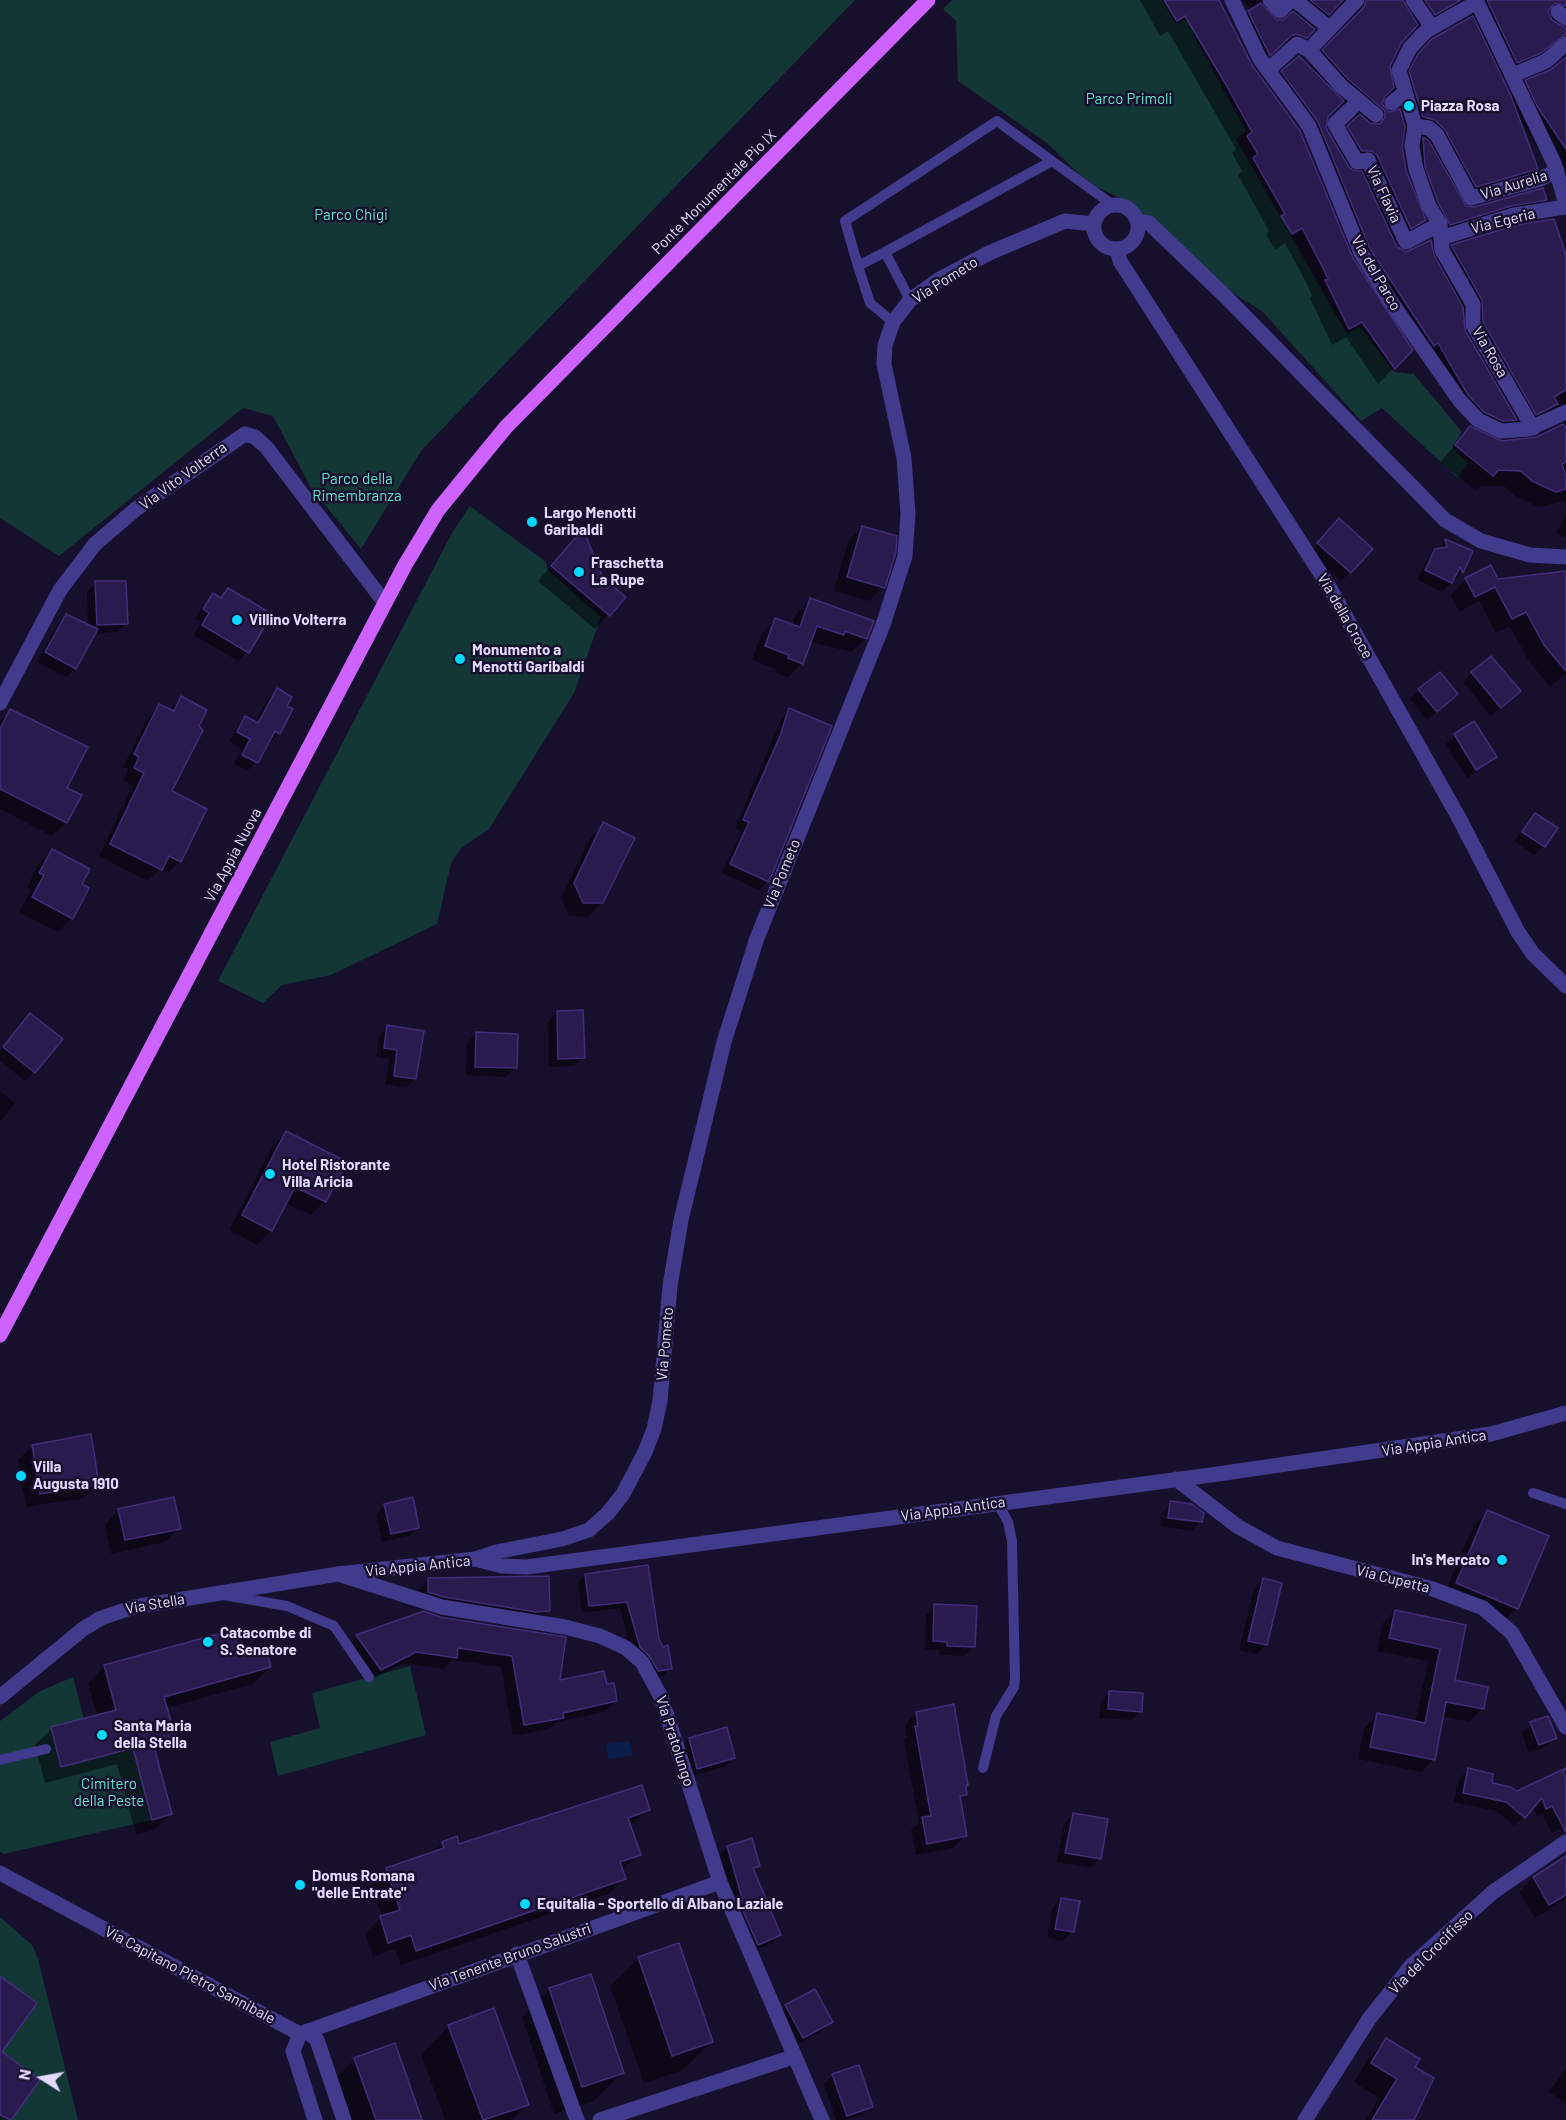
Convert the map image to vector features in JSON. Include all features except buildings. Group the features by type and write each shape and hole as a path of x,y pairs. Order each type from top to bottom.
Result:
{"main road":[{"name":"Ponte Monumentale Pio IX","path":"524,409 928,0"},
{"name":"Via Appia Nuova","path":"0,1335 385,603 438,510 472,466 524,409"}],"street":[{"name":"Via del Parco","path":"1232,0 1251,44 1309,126 1361,253 1391,302 1460,401 1490,428 1513,432 1533,428 1566,411"},
{"path":"1270,0 1281,11 1293,0 1329,28"},
{"path":"1309,50 1357,0"},
{"path":"1413,0 1432,27"},
{"path":"1476,1 1557,171 1566,206"},
{"name":"Via Rosa","path":"1476,1 1426,31 1410,48 1399,66 1415,126 1412,146 1416,168 1429,206 1441,231 1443,250 1473,303 1473,325 1533,428"},
{"path":"1268,70 1296,44 1309,50 1376,115"},
{"path":"1513,75 1546,61 1566,44"},
{"path":"1392,103 1405,92"},
{"name":"Via Flavia","path":"1359,101 1335,124 1357,162 1368,159 1406,242 1441,231"},
{"name":"Via Aurelia","path":"1415,126 1429,128 1437,135 1471,198 1540,179 1557,171"},
{"path":"1137,221 1133,240 1117,249 1100,242 1094,224 1101,211 1113,205 1125,207 1137,221 1149,223 1226,297 1445,520 1481,541 1530,555 1566,557"},
{"name":"Via Egeria","path":"1441,231 1566,206"},
{"name":"Via Pometo","path":"475,1559 496,1552 562,1539 589,1530 608,1513 623,1494 650,1441 660,1401 668,1306 681,1220 724,1042 757,938 883,625 904,556 908,514 905,467 884,364 885,345 893,322 910,300 940,279 989,253 1065,221 1094,224"},
{"name":"Via della Croce","path":"1117,249 1120,261 1328,585 1459,818 1518,933 1533,954 1566,986"},
{"name":"Via Vito Volterra","path":"0,703 60,590 95,544 136,509 245,434 255,437 267,448 385,603"},
{"name":"Via Appia Antica","path":"338,1574 475,1559 502,1566 527,1567 997,1502 1390,1451 1491,1434 1566,1413"},
{"name":"Via Cupetta","path":"1176,1479 1237,1526 1277,1548 1433,1589 1483,1608 1512,1633 1566,1727"},
{"name":"Via Stella","path":"0,1696 77,1634 101,1618 125,1609 338,1574"},
{"name":"Via Pratolungo","path":"338,1574 442,1607 582,1631 615,1642 632,1652 651,1674 661,1697 720,1882 793,2057 822,2120"},
{"name":"Via del Crocifisso","path":"1305,2120 1369,2019 1411,1966 1493,1892 1566,1842"},
{"name":"Via Capitano Pietro Sannibale","path":"0,1873 317,2040 344,2120"},
{"name":"Via Tenente Bruno Salustri","path":"304,2032 720,1882"},
{"path":"517,1954 577,2120"},
{"path":"304,2032 293,2051 315,2120"},
{"path":"600,2120 793,2057"}],"lane":[{"path":"893,322 870,303 845,221 997,121 1113,205"},
{"path":"858,266 1052,161"},
{"path":"885,252 910,300"},
{"path":"1533,1493 1566,1504"},
{"path":"983,1768 996,1716 1014,1687 1015,1679 1012,1541 1008,1522 997,1502"},
{"path":"215,1594 287,1606 334,1626 369,1677"},
{"path":"0,1760 46,1749"}],"green space":[{"name":"Parco Chigi","path":"0,0 855,0 421,451 361,549 311,488 273,416 243,408 59,556 0,518"},
{"name":"Parco Primoli","path":"952,0 1162,0 1176,24 1191,17 1198,31 1193,34 1246,131 1236,139 1347,334 1360,327 1394,372 1414,374 1462,432 1452,447 1468,463 1458,478 1382,408 1361,421 1263,312 1233,293 1131,203 1097,187 1080,175 1047,143 958,81 956,21 943,9"},
{"path":"470,506 546,562 547,569 601,617 574,693 489,829 461,848 451,863 437,924 331,975 282,985 263,1003 218,981 452,533"},
{"path":"410,1666 426,1735 278,1776 270,1742 320,1728 312,1693"},
{"name":"Cimitero della Peste","path":"73,1677 84,1719 51,1727 61,1767 133,1748 152,1820 4,1854 0,1852 0,1721 40,1691"},
{"path":"0,1917 32,1945 38,1959 78,2120 0,2120"}],"water":[{"path":"630,1741 633,1755 608,1759 606,1744"}],"place":[{"name":"Piazza Rosa","path":"1409,106"},
{"name":"Largo Menotti Garibaldi","path":"532,522"},
{"name":"Fraschetta La Rupe","path":"579,572"},
{"name":"Villino Volterra","path":"237,620"},
{"name":"Monumento a Menotti Garibaldi","path":"460,659"},
{"name":"Hotel Ristorante Villa Aricia","path":"270,1174"},
{"name":"Villa Augusta 1910","path":"21,1476"},
{"name":"In's Mercato","path":"1502,1560"},
{"name":"Catacombe di S. Senatore","path":"208,1642"},
{"name":"Santa Maria della Stella","path":"102,1735"},
{"name":"Domus Romana \"delle Entrate\"","path":"300,1885"},
{"name":"Equitalia - Sportello di Albano Laziale","path":"525,1904"}],"park label":[{"name":"Parco della Rimembranza","path":"357,488"}]}
